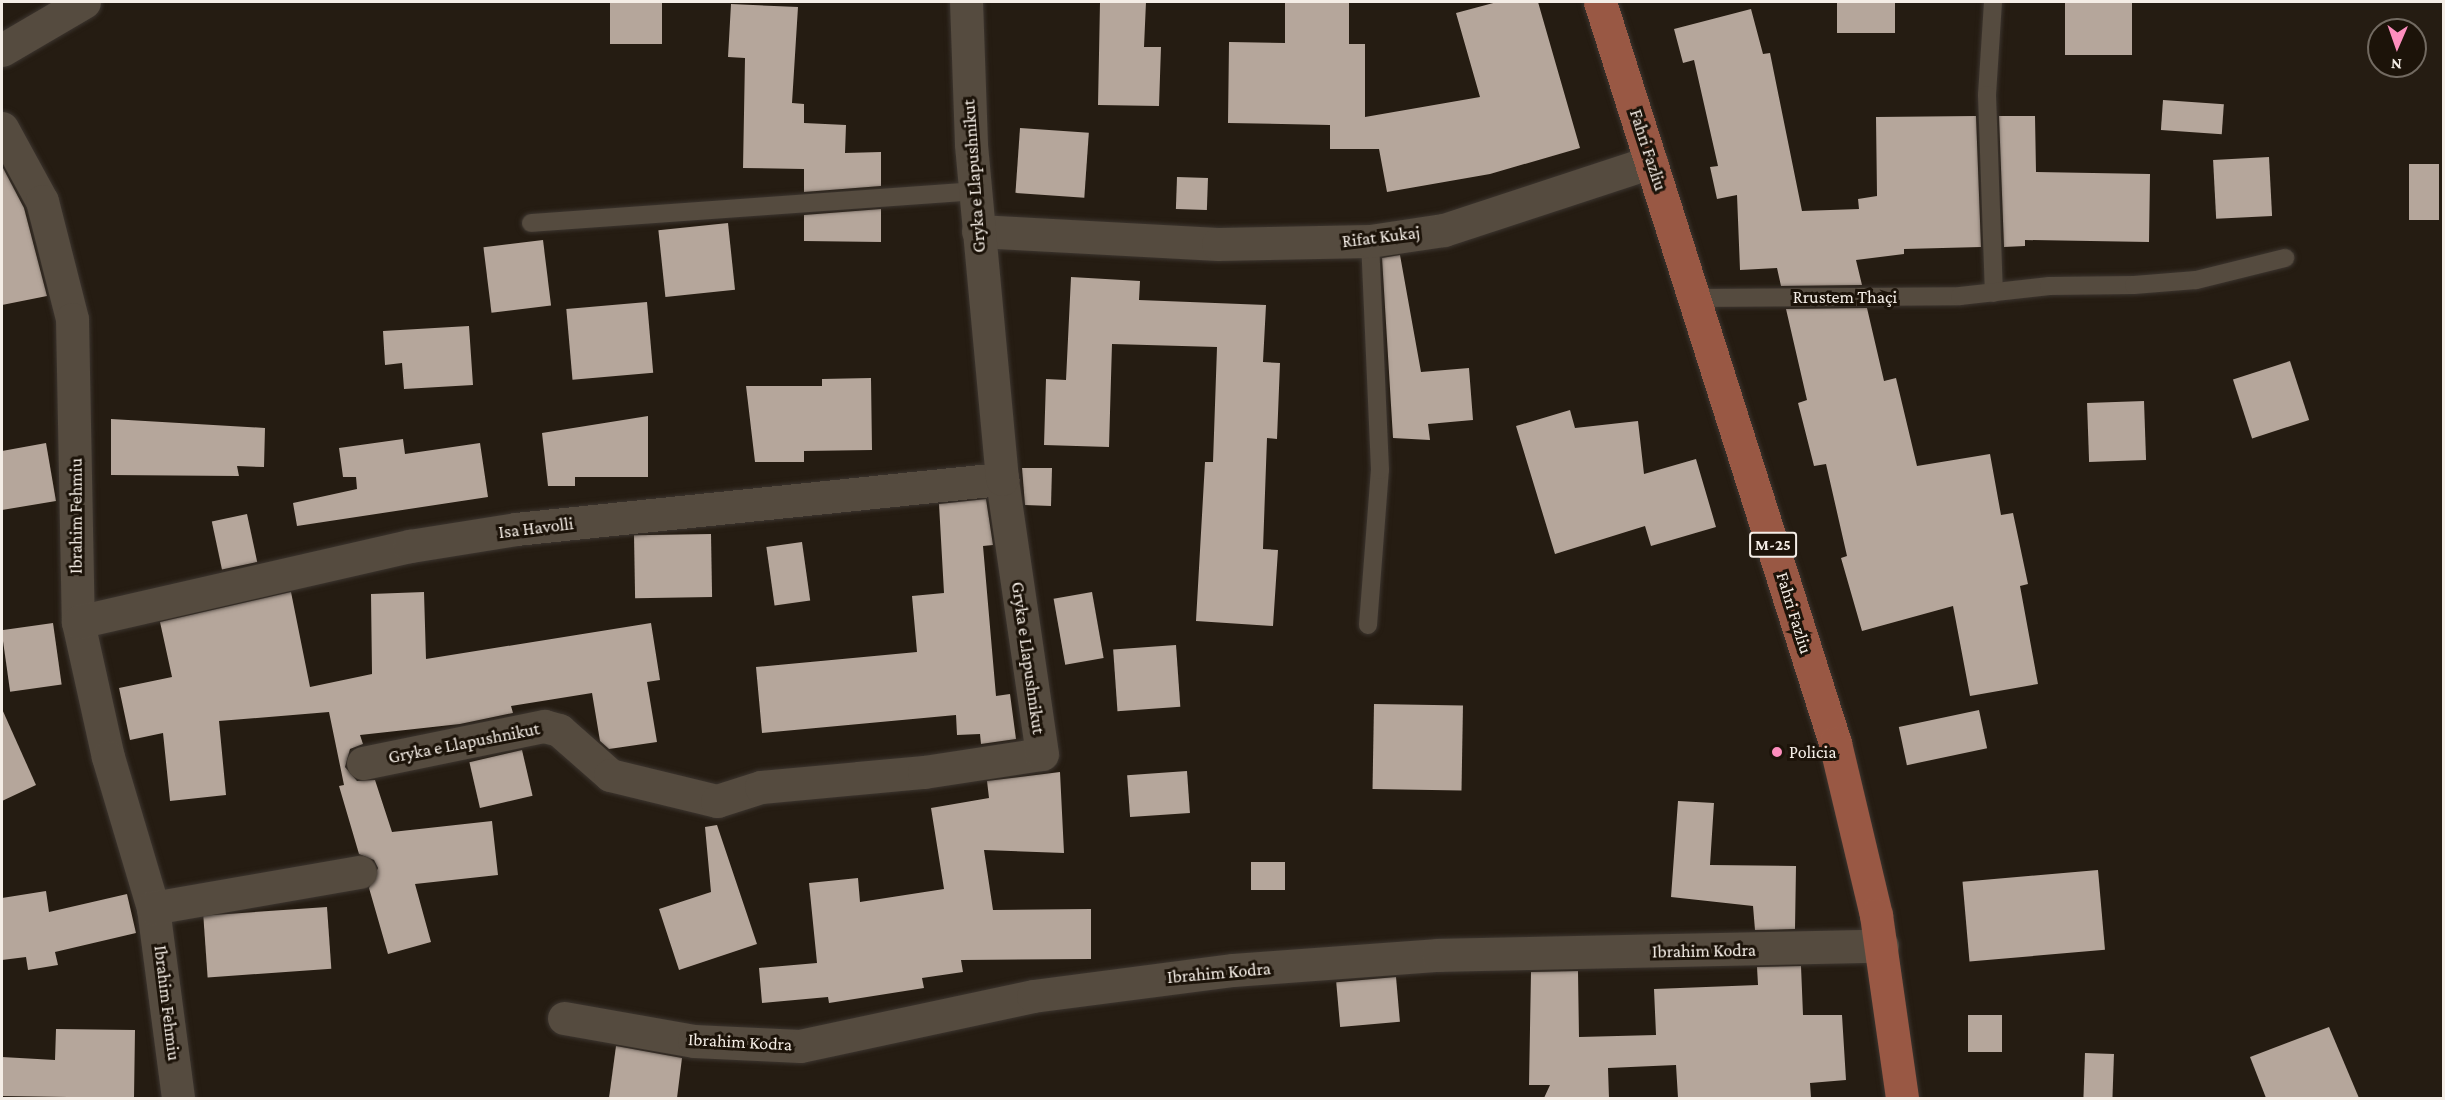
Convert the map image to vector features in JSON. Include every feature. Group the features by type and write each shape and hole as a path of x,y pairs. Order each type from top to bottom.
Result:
{"main road":[{"name":"Fahri Fazliu","path":"1600,2 1835,743 1882,946 1902,1098"}],"street":[{"path":"2,50 84,2"},
{"name":"Gryka e Llapushnikut","path":"363,763 544,726 559,730 610,775 717,801 760,787 924,772 1042,754 1002,479 978,231 966,2"},
{"name":"Ibrahim Fehmiu","path":"2,128 42,201 72,319 78,622 108,757 153,908 177,1098"},
{"name":"Rifat Kukaj","path":"978,231 1101,239 1370,241 1443,230 1651,162"},
{"name":"Isa Havolli","path":"78,622 399,548 516,529 1002,479"},
{"path":"153,908 360,872"},
{"name":"Ibrahim Kodra","path":"564,1018 694,1041 800,1046 1033,996 1233,970 1438,956 1882,946"}],"lane":[{"path":"1993,2 1987,95 1994,293"},
{"path":"531,223 975,191"},
{"path":"1368,626 1380,470 1370,241"},
{"name":"Rrustem Thaçi","path":"1695,298 1994,293 2196,280 2285,258"}],"building":[{"path":"610,2 662,2 662,44 610,44"},
{"path":"1100,2 1146,2 1144,47 1161,47 1159,106 1098,105"},
{"path":"1285,2 1349,2 1349,44 1365,44 1365,117 1480,97 1456,13 1497,2 1538,2 1580,148 1490,174 1387,192 1379,149 1330,149 1330,125 1228,123 1229,42 1285,43"},
{"path":"1837,2 1895,2 1895,33 1837,33"},
{"path":"2065,2 2132,2 2132,55 2065,55"},
{"path":"731,4 798,7 792,103 804,104 804,123 846,125 845,153 881,152 881,186 804,192 804,169 743,168 745,58 728,57"},
{"path":"1751,9 1763,54 1770,53 1802,211 1859,209 1858,199 1877,196 1876,117 1976,116 1981,247 1904,249 1904,254 1856,260 1862,285 1781,286 1777,268 1740,270 1737,195 1717,199 1710,167 1718,166 1694,60 1683,63 1674,29"},
{"path":"2163,100 2224,104 2222,134 2161,130"},
{"path":"1999,116 2035,116 2036,172 2150,174 2149,242 2025,240 2025,246 2004,247"},
{"path":"1020,128 1089,133 1084,198 1015,193"},
{"path":"2269,157 2272,216 2216,219 2213,160"},
{"path":"2409,164 2439,164 2439,220 2409,220"},
{"path":"2,166 24,208 47,296 2,305"},
{"path":"1177,177 1208,178 1207,210 1176,209"},
{"path":"881,209 881,242 804,241 804,215"},
{"path":"728,223 735,290 665,297 658,230"},
{"path":"543,240 551,306 491,313 483,247"},
{"path":"1400,255 1421,372 1469,368 1473,420 1428,424 1430,440 1393,438 1382,258"},
{"path":"1071,277 1140,281 1139,300 1266,305 1263,362 1280,363 1277,439 1267,438 1263,549 1278,550 1273,626 1196,621 1205,462 1213,462 1217,347 1112,344 1109,447 1044,445 1046,379 1066,380"},
{"path":"647,302 653,373 572,380 566,309"},
{"path":"1867,308 1884,381 1896,378 1917,466 1990,454 2001,515 2013,513 2028,584 2020,586 2038,684 1970,696 1953,606 1862,631 1841,558 1847,556 1826,464 1814,466 1798,403 1807,400 1786,309"},
{"path":"469,326 473,385 404,389 402,363 385,365 383,331"},
{"path":"2290,361 2309,420 2252,439 2233,380"},
{"path":"871,378 872,450 804,451 804,462 755,462 746,386 822,386 822,379"},
{"path":"2144,401 2146,460 2089,462 2087,403"},
{"path":"1570,410 1575,428 1638,421 1644,474 1696,459 1716,527 1651,546 1645,526 1555,554 1516,426"},
{"path":"648,416 648,477 575,477 575,486 548,486 542,433"},
{"path":"111,419 265,428 264,467 237,466 239,476 111,475"},
{"path":"403,439 405,454 480,443 488,497 297,526 293,503 357,489 356,477 343,477 339,448"},
{"path":"46,443 56,501 2,510 2,451"},
{"path":"1022,468 1052,468 1051,506 1025,505"},
{"path":"986,499 993,545 983,546 996,696 1010,694 1016,739 981,744 980,734 957,735 956,715 762,733 756,667 917,652 912,596 944,593 939,504"},
{"path":"247,514 257,562 222,569 212,521"},
{"path":"711,534 712,597 635,598 634,535"},
{"path":"802,542 810,600 775,605 766,547"},
{"path":"291,592 310,687 372,674 371,594 424,592 426,659 651,623 660,680 647,682 657,742 609,749 600,741 592,693 511,706 513,713 460,724 360,735 363,744 350,749 345,767 357,781 375,780 392,832 492,821 498,875 415,884 431,942 388,954 369,888 378,868 374,860 359,854 339,786 344,785 329,712 219,721 226,795 170,801 163,733 130,740 119,688 172,677 160,622"},
{"path":"1092,592 1104,658 1065,665 1054,599"},
{"path":"53,623 62,684 10,692 2,630"},
{"path":"1176,645 1180,707 1117,711 1113,649"},
{"path":"1374,704 1463,706 1462,791 1373,789"},
{"path":"2,709 36,785 2,801"},
{"path":"1979,710 1987,748 1907,765 1899,727"},
{"path":"522,750 533,796 480,808 469,762"},
{"path":"1187,771 1190,813 1130,817 1127,775"},
{"path":"1060,772 1064,853 984,850 993,910 1091,909 1091,959 961,960 963,972 922,978 924,988 829,1003 828,997 762,1003 759,968 817,963 809,883 858,878 860,902 944,889 931,808 989,798 987,781"},
{"path":"1678,801 1714,803 1710,865 1796,866 1795,929 1755,930 1753,906 1671,897"},
{"path":"717,825 757,944 679,970 659,909 711,892 705,827"},
{"path":"1251,862 1285,862 1285,890 1251,890"},
{"path":"2098,870 2105,950 1969,962 1963,882"},
{"path":"46,891 49,912 127,894 136,933 55,952 58,965 28,970 26,957 2,960 2,898"},
{"path":"327,907 331,969 208,977 203,916"},
{"path":"1801,966 1803,1015 1842,1015 1846,1080 1810,1083 1811,1098 1678,1098 1676,1065 1608,1068 1609,1098 1544,1098 1550,1085 1529,1085 1531,972 1578,971 1579,1037 1656,1035 1654,989 1758,985 1757,967"},
{"path":"1396,977 1400,1022 1340,1027 1336,982"},
{"path":"1968,1015 2002,1015 2002,1052 1968,1052"},
{"path":"2329,1027 2359,1098 2266,1098 2250,1057"},
{"path":"56,1029 135,1030 134,1098 2,1096 2,1057 55,1060"},
{"path":"616,1046 682,1058 677,1098 609,1098"},
{"path":"2085,1053 2114,1054 2112,1098 2083,1098"}],"place":[{"name":"Policia","path":"1777,752"}]}
